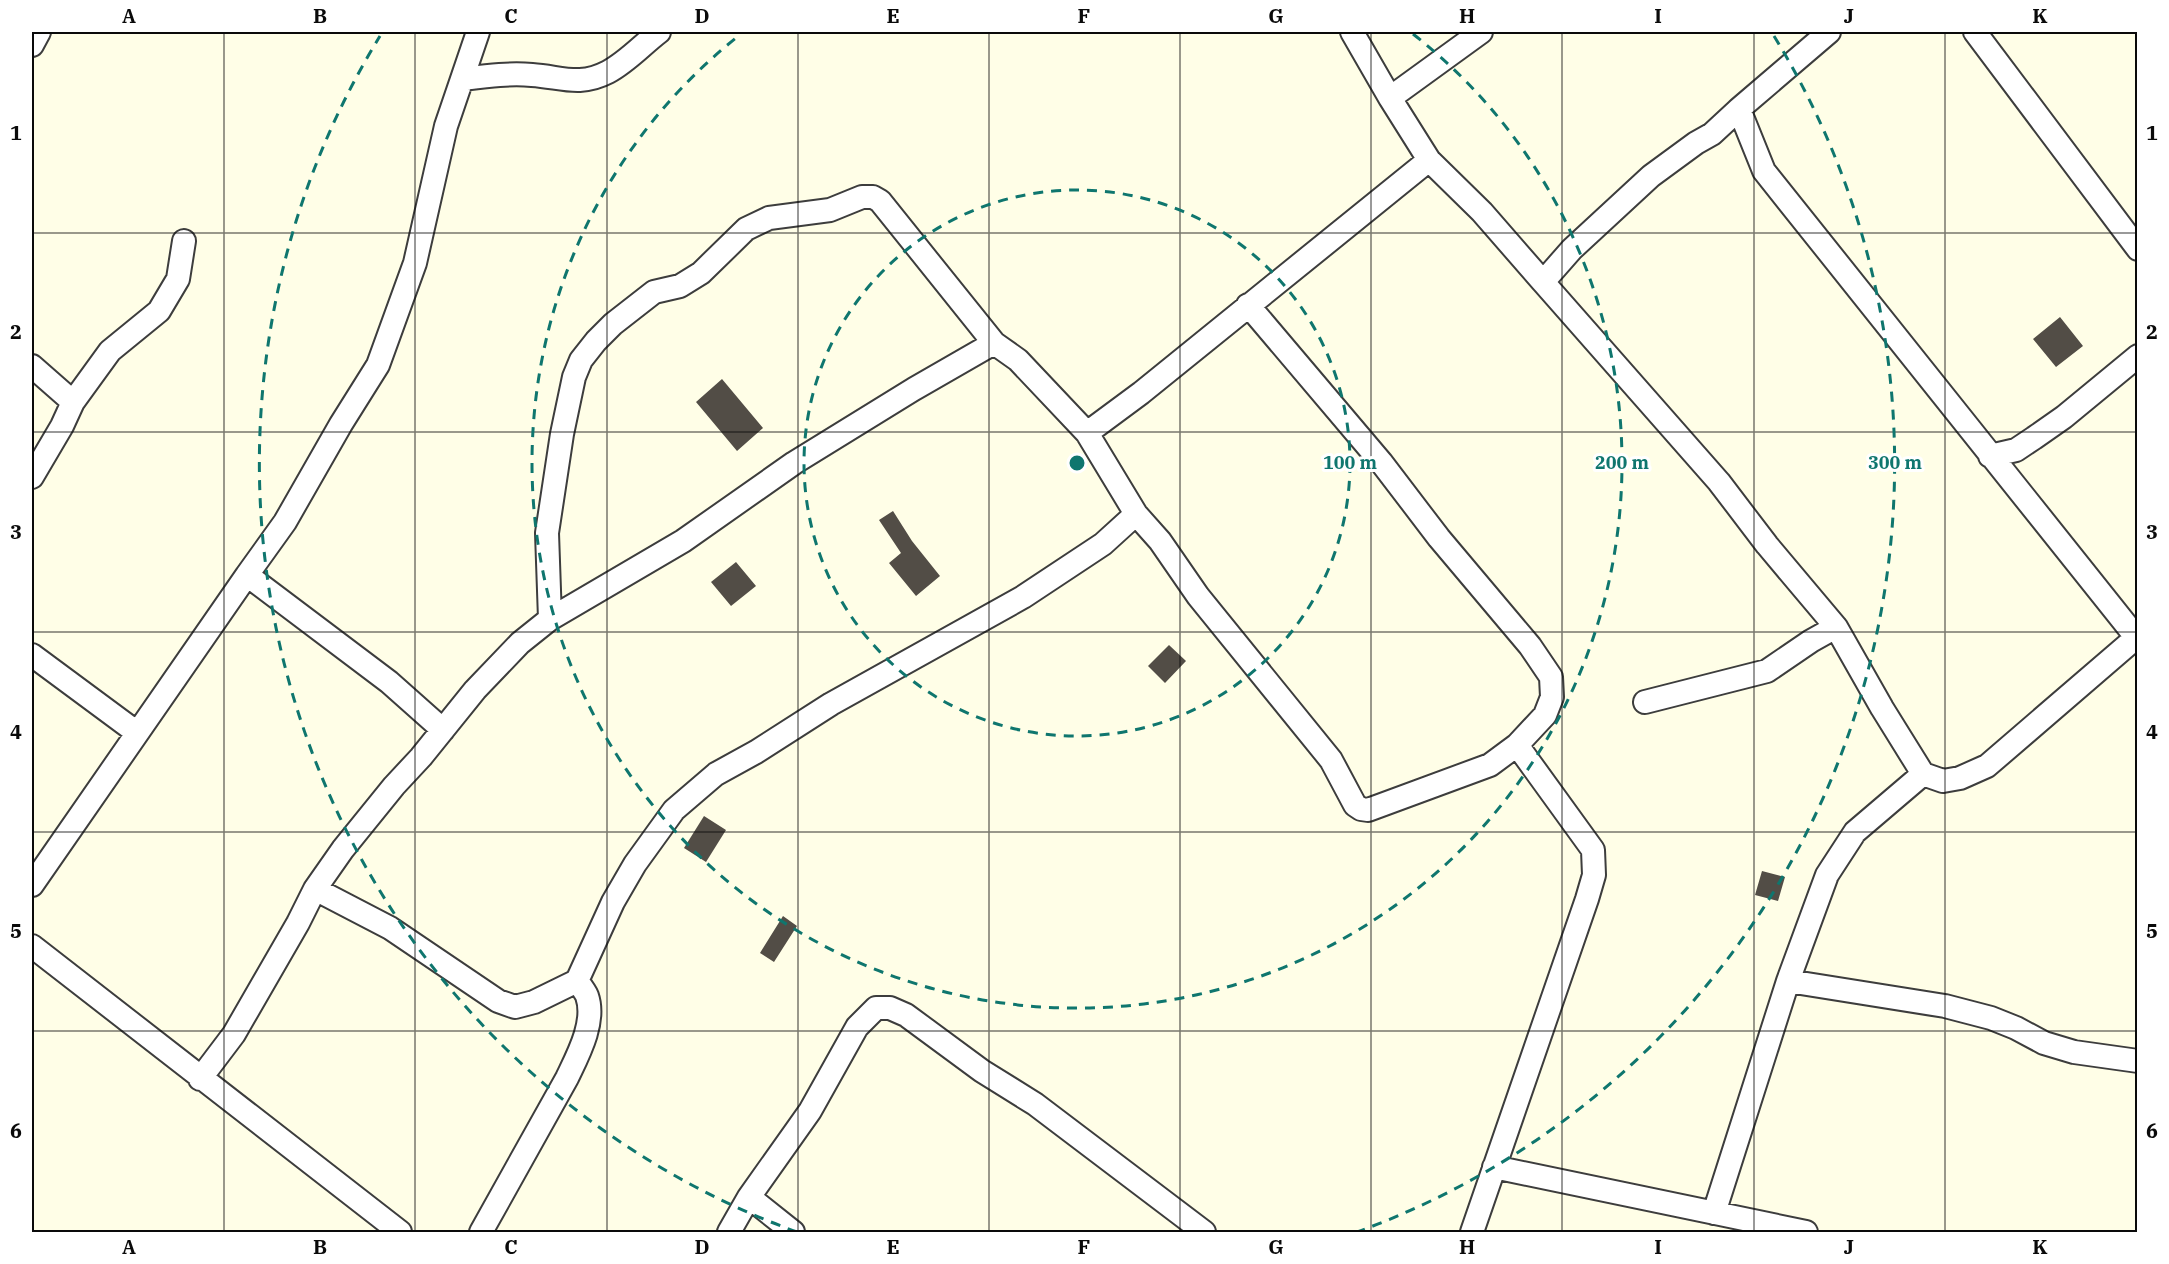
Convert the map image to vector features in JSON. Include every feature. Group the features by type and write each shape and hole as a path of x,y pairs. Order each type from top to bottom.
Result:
{"street":[{"path":"32,45 39,32"},
{"path":"32,885 136,732 285,522 378,365 416,263 446,126 464,79 478,32"},
{"path":"464,79 499,74 534,75 567,81 589,79 608,72 627,60 658,32"},
{"path":"1352,32 1429,160 1482,212 1719,482 1767,545 1836,627 1923,774 1943,781 1960,778 1988,766 2137,636 1990,456 1868,298 1764,171 1739,109"},
{"path":"1390,98 1481,32"},
{"path":"1543,282 1572,249 1651,176 1712,134 1829,32"},
{"path":"1975,32 2138,249"},
{"path":"1087,433 1126,405 1429,160"},
{"path":"550,619 547,533 562,434 574,377 581,360 596,341 633,308 654,292 680,286 701,273 746,230 769,218 830,210 862,197 873,197 880,201 994,344 1018,360 1087,433 1136,514 1160,541 1198,596 1331,760 1356,805 1368,810 1490,765 1517,745 1545,716 1552,697 1551,677 1530,646 1439,538 1381,462 1248,305"},
{"path":"32,477 62,426 73,402 110,351 159,311 178,279 183,241"},
{"path":"200,1078 234,1034 315,889 343,849 475,690 520,643 550,619 683,541 794,463 884,407 994,344"},
{"path":"1990,456 2016,450 2064,417 2138,356"},
{"path":"32,366 73,402"},
{"path":"2007,474 2016,450"},
{"path":"315,889 390,928 498,1001 515,1007 534,1002 577,981 613,903 635,864 674,810 716,774 756,752 831,704 1023,597 1103,544 1136,514"},
{"path":"247,575 389,682 443,730"},
{"path":"1645,702 1767,671 1836,627"},
{"path":"32,655 136,732"},
{"path":"1472,1233 1594,875 1593,850 1517,745"},
{"path":"1714,1213 1788,981 1827,875 1856,832 1923,774"},
{"path":"32,946 400,1233"},
{"path":"481,1233 579,1053 590,1009 587,994 577,981"},
{"path":"1788,981 1946,1006 1991,1018 2044,1043 2074,1052 2138,1060"},
{"path":"729,1233 749,1197 810,1111 857,1027 876,1008 891,1008 906,1015 982,1071 1035,1104 1204,1233"},
{"path":"1494,1167 1806,1233"},
{"path":"749,1197 793,1233"}],"building":[{"path":"2060,317 2083,346 2056,367 2033,339"},
{"path":"722,379 763,428 737,451 696,402"},
{"path":"893,511 912,541 940,576 916,596 889,563 901,553 879,520"},
{"path":"736,562 756,586 731,606 711,582"},
{"path":"1169,645 1186,661 1165,683 1148,666"},
{"path":"704,816 726,830 706,862 684,848"},
{"path":"1762,871 1785,877 1778,901 1755,895"},
{"path":"783,916 797,926 774,962 760,953"}]}
